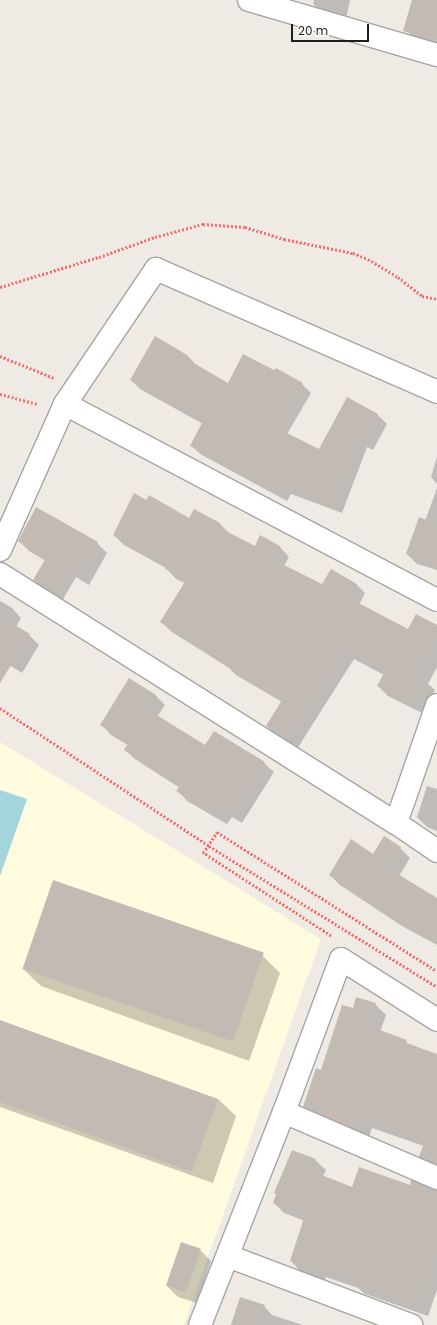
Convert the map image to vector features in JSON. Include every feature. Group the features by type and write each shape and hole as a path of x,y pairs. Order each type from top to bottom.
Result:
{"street":[{"path":"249,0 437,55"},
{"path":"0,550 71,396 156,269 437,392"},
{"path":"71,396 437,600"},
{"path":"0,574 396,823 437,851"},
{"path":"396,823 437,705"},
{"path":"200,1325 284,1112 341,959 437,1020"},
{"path":"284,1112 437,1178"},
{"path":"228,1256 411,1325"}],"path":[{"path":"0,287 99,257 155,237 203,224 245,227 284,239 353,253 368,259 398,277 422,296 437,299"},
{"path":"0,356 71,396"},
{"path":"0,394 42,406 71,396"},
{"path":"0,708 209,846 437,987"},
{"path":"337,940 203,853 217,832 437,971"}],"shaded area":[{"path":"0,742 321,939 184,1325 0,1325"}],"water":[{"path":"0,790 27,799 0,876"}],"building":[{"path":"412,0 437,0 437,40 403,31"},
{"path":"155,336 187,355 185,358 228,383 243,354 274,370 276,368 303,383 277,428 319,449 347,397 378,414 364,442 358,439 333,505 282,485 278,492 190,446 203,421 130,380"},
{"path":"134,493 146,500 149,495 189,518 194,509 220,523 218,527 255,546 260,535 280,546 272,559 322,584 331,569 355,583 347,597 408,629 416,614 437,625 437,638 417,675 425,679 412,704 377,686 385,671 343,649 287,740 266,726 282,700 225,665 226,663 160,622 186,580 165,569 167,564 113,535"},
{"path":"36,507 98,542 79,576 66,568 52,592 33,580 46,558 18,541"},
{"path":"419,517 437,524 437,565 406,554"},
{"path":"0,616 30,634 0,683"},
{"path":"129,678 156,695 147,709 205,745 214,731 265,762 232,814 222,808 217,815 176,791 180,786 124,750 128,743 100,725"},
{"path":"384,836 401,847 388,868 437,898 437,942 414,927 412,929 390,916 329,875 351,839 373,854"},
{"path":"53,880 264,953 233,1041 22,969"},
{"path":"356,997 376,1003 369,1026 407,1040 406,1043 437,1054 437,1164 419,1157 425,1140 361,1118 357,1130 303,1107 316,1068 321,1070 342,1005 353,1008"},
{"path":"0,1020 218,1099 192,1172 0,1102"},
{"path":"292,1150 316,1159 311,1171 352,1187 359,1167 410,1185 411,1180 437,1190 437,1251 418,1306 353,1284 354,1280 316,1267 315,1270 290,1261 305,1215 273,1203 276,1194 274,1193"},
{"path":"181,1242 201,1249 186,1292 166,1285"},
{"path":"240,1297 265,1305 258,1325 231,1325"}]}
